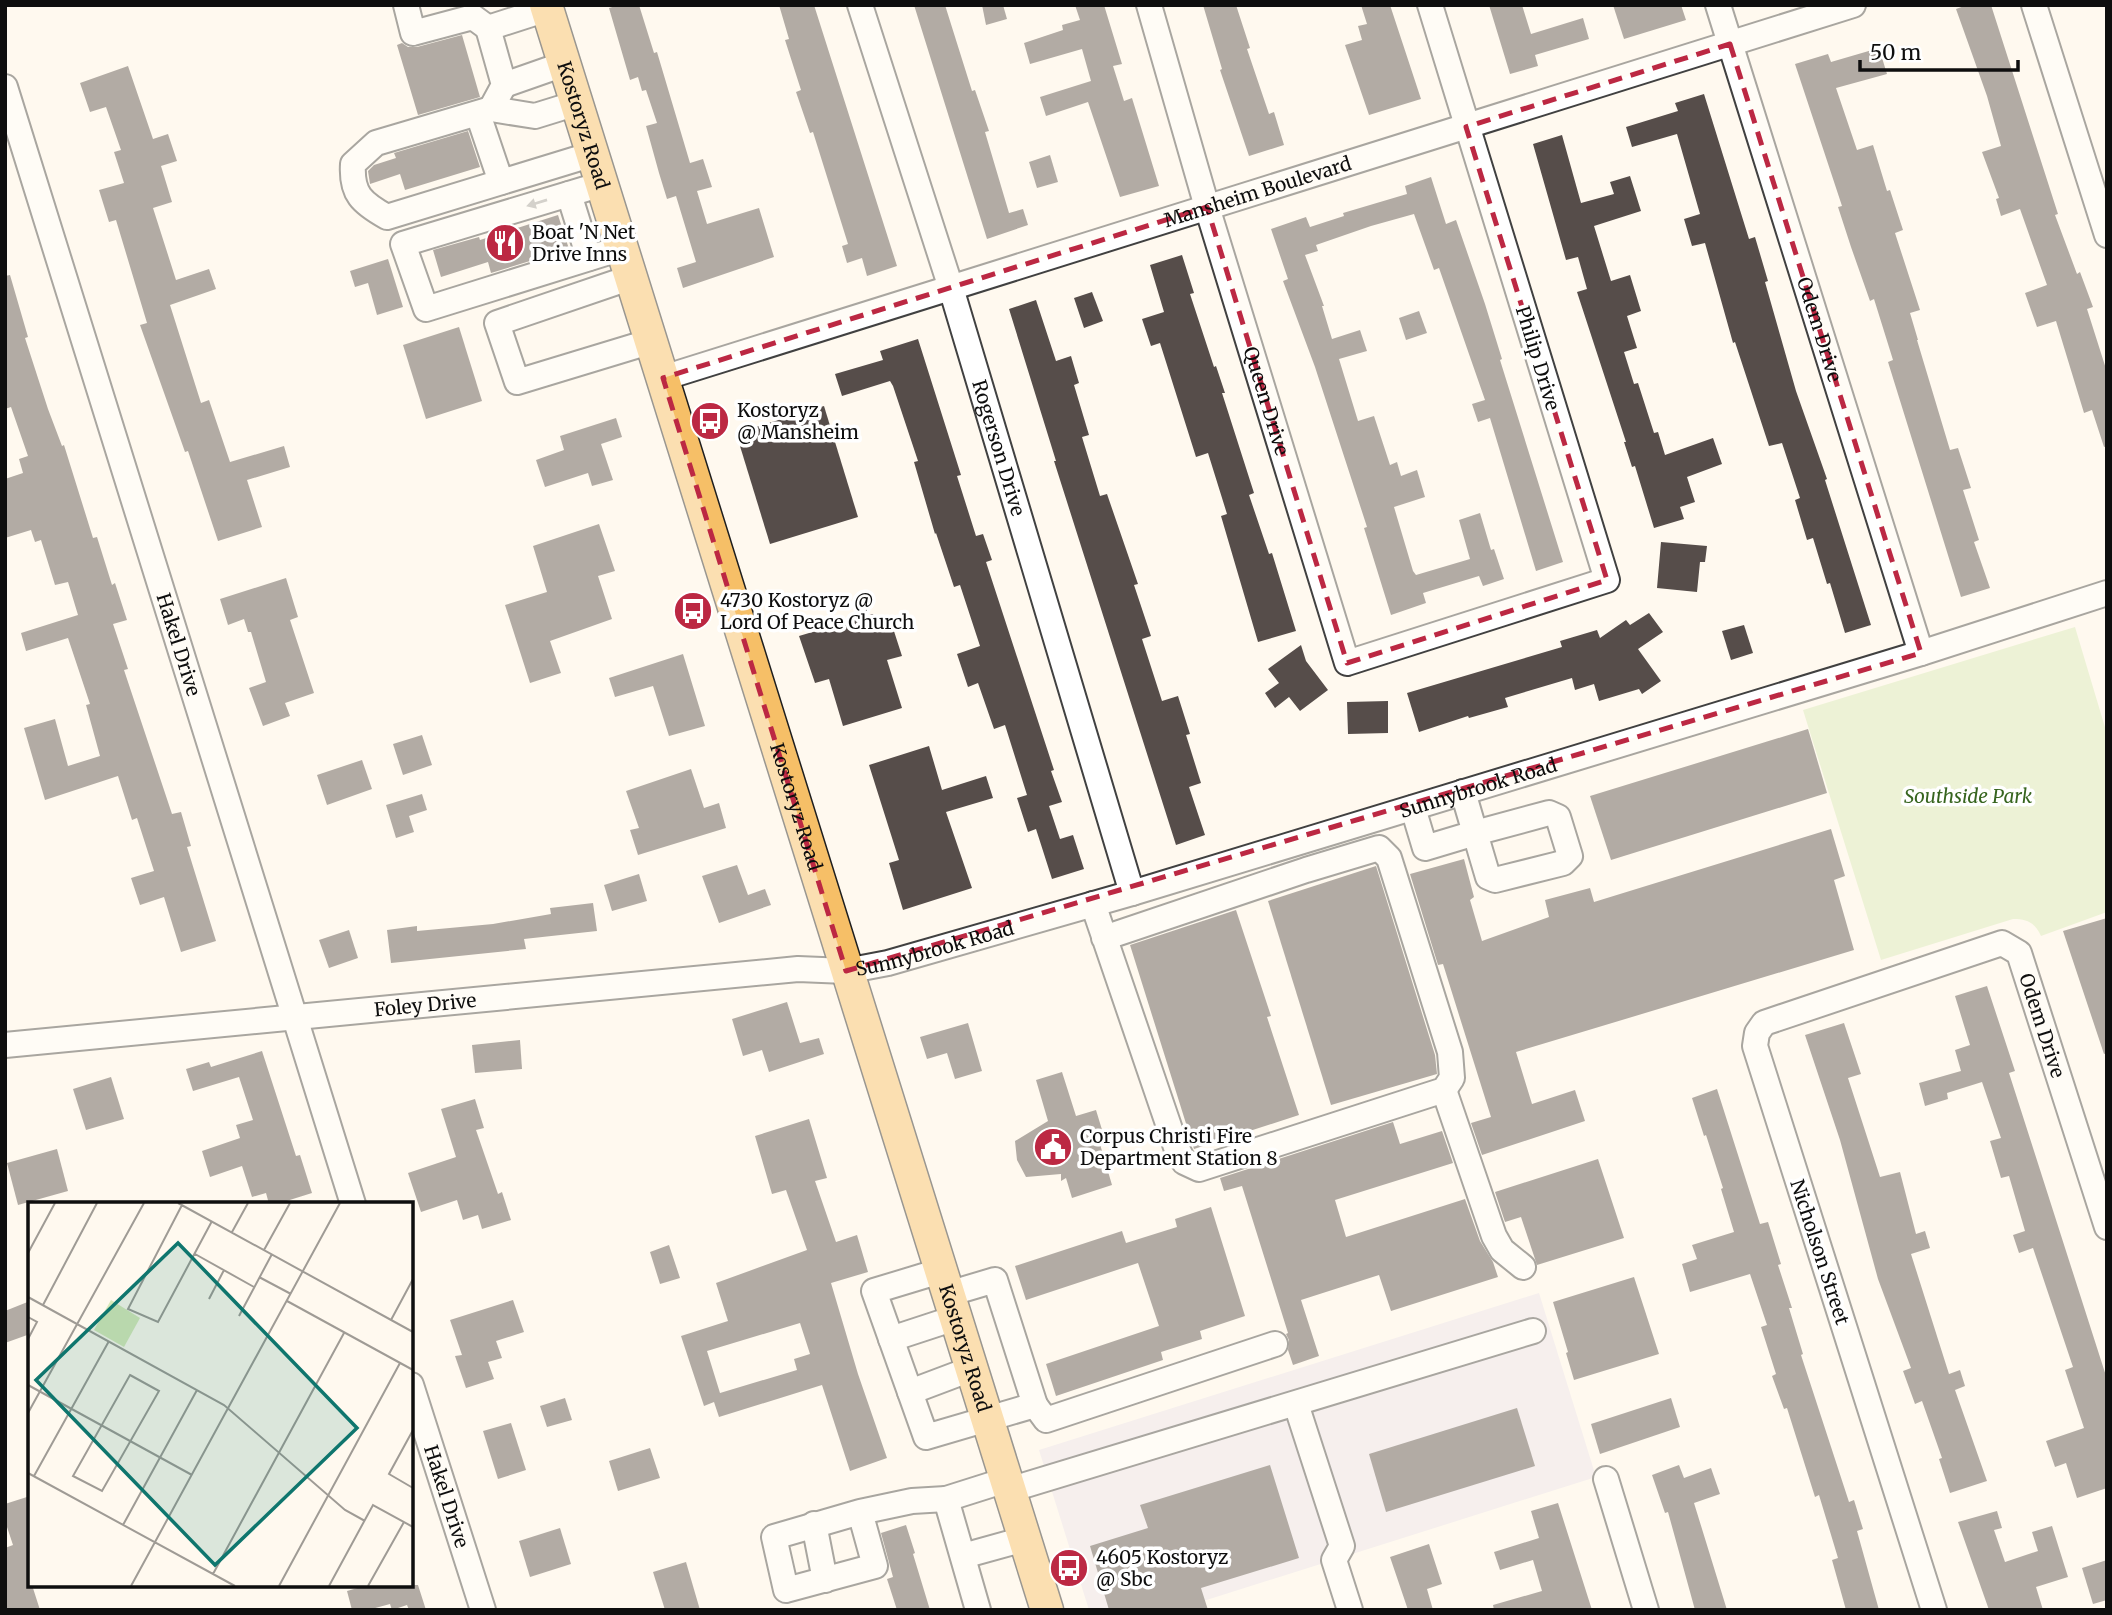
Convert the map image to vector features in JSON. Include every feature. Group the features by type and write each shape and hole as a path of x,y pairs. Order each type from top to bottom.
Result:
{"main road":[{"name":"Kostoryz Road","path":"547,7 1047,1610"}],"street":[{"path":"406,5 413,33 473,18 496,18 547,7"},
{"name":"Rogerson Drive","path":"860,5 951,288 1132,893"},
{"name":"Queen Drive","path":"1149,5 1207,207 1346,663 1477,620"},
{"name":"Philip Drive","path":"1430,5 1607,580 1477,620"},
{"name":"Odem Drive","path":"1718,5 1921,653"},
{"name":"Mansheim Boulevard","path":"663,378 1853,5"},
{"path":"2034,5 2107,235"},
{"path":"496,18 504,85"},
{"path":"501,182 485,111 504,85 565,64"},
{"name":"Hakel Drive","path":"5,87 352,1202"},
{"path":"577,103 535,116 485,111 376,144 353,164 352,178 356,193 368,206 387,217 501,182 597,169"},
{"path":"597,169 569,194 403,244 426,309 589,258 627,262"},
{"path":"569,194 589,258"},
{"path":"627,262 497,323 517,382 652,341"},
{"name":"Sunnybrook Road","path":"846,971 888,963 1132,893 1921,653 2107,593"},
{"path":"1413,808 1426,848 1475,833 1463,792"},
{"path":"1093,904 1104,938 1177,1147 1184,1162 1199,1169 1444,1090 1452,1077 1450,1052 1390,858 1379,848 1104,938"},
{"name":"Odem Drive","path":"1890,980 2002,943 2018,953 2107,1227"},
{"name":"Foley Drive","path":"5,1045 797,970 846,971"},
{"name":"Nicholson Street","path":"1890,980 1764,1023 1756,1033 1755,1046 1934,1610"},
{"path":"1444,1090 1494,1236 1502,1250 1523,1267"},
{"path":"1035,1405 926,1437 874,1291 948,1294 995,1280 1035,1405 1046,1420 1275,1344"},
{"path":"891,1339 948,1294"},
{"path":"860,1512 875,1566 786,1590 774,1537 860,1512 912,1501 947,1499 1008,1485 1296,1404 1533,1331"},
{"path":"910,1392 971,1369"},
{"name":"Hakel Drive","path":"413,1391 483,1610"},
{"path":"1296,1404 1342,1546 1334,1560 1350,1610"},
{"path":"1606,1479 1646,1610"},
{"path":"947,1499 978,1610"},
{"path":"814,1524 825,1580"},
{"path":"963,1556 1024,1539"}],"highlighted area":[{"path":"1730,44 1921,653 846,971 663,378 1207,207 1347,663 1607,580 1466,127"}],"shaded area":[{"path":"1539,1293 1596,1477 1175,1610 1089,1610 1039,1450"}],"green space":[{"name":"Southside Park","path":"2075,627 2107,734 2107,912 2041,936 2030,923 2013,919 1881,960 1803,710"}],"building":[{"path":"639,5 654,53 657,52 690,163 703,159 712,187 697,191 707,224 759,208 774,257 683,288 677,268 696,262 676,196 667,199 659,173 646,126 657,123 646,90 642,91 638,77 630,80 609,8"},
{"path":"779,5 814,5 897,266 867,276 862,258 847,263 842,246 848,244 813,132 810,133 796,92 801,90 785,40 789,39"},
{"path":"914,5 945,5 972,91 975,90 989,131 985,132 1009,213 1023,209 1028,225 987,239"},
{"path":"982,5 1003,5 1007,19 986,25"},
{"path":"1075,5 1104,5 1122,64 1113,66 1124,101 1132,98 1159,186 1120,197 1088,102 1046,116 1040,97 1091,81 1082,49 1030,64 1024,43 1063,30 1062,25 1080,20"},
{"path":"1203,5 1236,5 1250,48 1247,49 1269,114 1274,112 1284,145 1249,156 1220,70 1222,69"},
{"path":"1361,5 1390,5 1421,99 1369,115 1345,45 1362,40 1358,26 1367,24"},
{"path":"1489,5 1522,5 1531,34 1583,18 1589,39 1535,55 1538,66 1510,74"},
{"path":"1613,5 1681,5 1686,20 1624,39"},
{"path":"1967,5 1991,5 2058,214 2055,215 2077,274 2080,272 2093,307 2087,309 2107,372 2107,446 2104,447 2092,410 2084,413 2056,321 2037,327 2025,293 2047,285 2020,209 2001,216 1996,199 1999,198 1982,152 2001,146 1987,96 1956,9"},
{"path":"462,35 480,97 418,115 397,45 402,43 408,47 417,47"},
{"path":"1879,48 1887,74 1836,88 1857,150 1873,145 1887,191 1890,190 1903,230 1895,233 1920,310 1910,313 1917,340 1950,450 1958,448 1971,488 1963,490 1979,540 1974,542 1990,588 1961,597 1888,362 1893,360 1874,299 1870,301 1851,247 1838,207 1842,206 1795,64 1828,54 1831,62"},
{"path":"128,66 153,139 168,134 177,161 161,166 172,202 153,208 176,280 209,269 216,289 170,305 201,403 209,400 230,462 284,446 290,467 247,480 262,527 218,541 188,451 185,452 140,325 147,323 116,220 109,222 99,190 124,183 114,152 121,150 106,107 90,112 80,83"},
{"path":"1704,94 1749,239 1755,237 1796,391 1827,479 1825,480 1871,625 1845,633 1813,538 1807,540 1795,500 1800,498 1782,443 1769,446 1735,342 1733,343 1705,243 1692,246 1684,219 1700,214 1677,134 1632,147 1626,127 1678,111 1675,103"},
{"path":"468,131 480,167 405,190 400,174 370,184 368,171 374,165 396,158 394,153"},
{"path":"1562,135 1581,203 1614,194 1610,182 1630,176 1641,211 1594,226 1611,281 1630,275 1641,311 1627,316 1637,348 1624,352 1634,384 1638,383 1654,433 1658,432 1665,455 1713,438 1722,464 1687,477 1695,502 1680,507 1684,519 1654,528 1577,292 1587,289 1578,257 1566,260 1533,144"},
{"path":"1050,155 1058,182 1037,188 1029,162"},
{"path":"1431,177 1446,224 1456,220 1485,304 1563,562 1536,571 1490,418 1478,422 1472,404 1485,400 1439,268 1434,270 1414,214 1371,226 1316,245 1318,251 1305,255 1324,306 1332,339 1360,330 1367,351 1339,359 1358,421 1374,416 1390,465 1397,462 1401,476 1417,470 1425,497 1394,507 1413,571 1416,575 1470,559 1459,520 1480,513 1491,550 1494,549 1504,579 1483,586 1479,576 1423,593 1426,603 1391,615 1364,528 1367,527 1315,367 1283,281 1288,279 1271,229 1306,217 1310,227 1344,216 1343,213 1407,194 1405,186"},
{"name":"Boat 'N Net Drive Inns","path":"558,215 569,249 491,273 488,262 441,277 433,250 479,237 480,240"},
{"path":"1182,255 1194,293 1190,294 1225,393 1222,393 1254,493 1249,495 1269,554 1272,553 1296,631 1258,642 1221,516 1227,514 1208,453 1196,457 1160,343 1151,346 1142,319 1164,312 1150,265"},
{"path":"388,259 403,307 377,315 368,283 355,287 350,271"},
{"path":"10,275 28,337 25,338 48,409 62,446 64,445 93,538 97,537 112,585 115,583 127,620 113,624 128,669 124,670 172,814 181,812 191,846 187,847 216,941 181,952 164,897 140,905 131,878 154,871 137,818 132,820 118,776 45,800 24,728 55,719 68,766 100,756 86,705 90,704 68,638 26,651 21,633 78,615 68,582 55,585 41,540 35,542 31,530 5,538 5,479 23,473 19,459 28,456 11,407 5,409 5,276"},
{"path":"1092,292 1103,321 1084,328 1074,298"},
{"path":"1036,300 1056,361 1071,356 1079,383 1074,385 1089,435 1082,437 1100,496 1107,494 1138,584 1134,585 1151,636 1142,639 1162,701 1178,696 1190,734 1186,735 1201,783 1189,787 1205,835 1176,845 1054,461 1009,309"},
{"path":"1419,311 1427,333 1406,340 1399,318"},
{"path":"459,327 482,401 426,419 403,345"},
{"path":"918,339 961,475 957,476 976,536 983,534 992,560 986,562 1054,770 1051,771 1062,802 1049,806 1060,839 1073,835 1084,869 1052,879 1036,829 1028,832 1017,798 1027,795 1005,725 994,729 978,683 968,687 957,654 980,646 960,585 954,587 935,534 914,462 918,461 893,386 890,381 842,396 835,374 883,360 880,351"},
{"path":"824,406 858,517 770,544 736,433"},
{"path":"616,418 622,437 601,444 613,480 592,486 588,473 545,487 536,460 564,450 560,436"},
{"path":"599,524 615,571 598,576 612,619 550,641 561,673 530,683 505,605 547,592 533,546"},
{"path":"1661,542 1707,546 1705,562 1700,562 1697,592 1657,588"},
{"path":"286,578 298,617 290,620 314,693 285,703 290,716 263,726 249,688 266,682 251,632 248,632 244,619 228,625 220,599"},
{"path":"1649,613 1663,632 1638,649 1661,681 1642,694 1639,689 1599,701 1594,684 1575,690 1572,678 1505,698 1508,707 1469,718 1468,716 1419,732 1407,693 1562,647 1560,641 1597,630 1600,638 1626,620 1630,625"},
{"path":"873,614 878,629 892,625 902,656 887,660 902,708 843,726 829,679 815,683 799,636"},
{"path":"1744,625 1753,653 1731,660 1722,631"},
{"path":"1301,645 1306,661 1328,690 1300,711 1289,697 1275,708 1265,693 1279,683 1268,669"},
{"path":"683,654 705,726 669,736 653,686 615,697 609,678"},
{"path":"1388,701 1388,733 1348,734 1347,702"},
{"path":"1808,729 1827,793 1611,860 1590,796"},
{"path":"422,735 432,765 403,775 393,744"},
{"path":"929,746 942,790 986,776 993,798 946,812 972,888 903,910 889,863 899,860 869,765"},
{"path":"362,760 372,789 327,805 317,775"},
{"path":"691,769 704,808 719,803 726,828 638,855 630,830 639,828 626,791"},
{"path":"422,794 427,810 409,816 414,832 396,838 386,805"},
{"path":"1831,829 1845,876 1834,880 1854,950 1516,1052 1532,1104 1575,1090 1585,1121 1482,1155 1471,1123 1491,1117 1443,964 1438,965 1410,874 1464,859 1474,897 1470,900 1482,941 1549,917 1545,900 1590,888 1594,902"},
{"path":"737,865 748,895 765,889 771,905 719,923 702,876"},
{"path":"1376,866 1435,1055 1437,1074 1331,1105 1268,901"},
{"path":"639,874 647,901 612,911 604,885"},
{"path":"593,903 597,931 524,939 526,949 391,963 387,930 417,926 417,931 493,924 551,914 550,908"},
{"path":"1236,910 1271,1016 1267,1017 1299,1115 1194,1149 1130,945"},
{"path":"2107,918 2107,1053 2104,1054 2063,931"},
{"path":"349,930 358,958 329,968 319,940"},
{"path":"1987,986 2015,1071 2009,1073 2107,1379 2107,1488 2077,1498 2066,1463 2055,1467 2046,1441 2084,1428 2065,1370 2073,1367 2033,1248 2019,1253 2013,1235 2025,1231 2009,1176 2001,1178 1990,1141 2001,1138 1982,1082 1947,1093 1948,1099 1925,1106 1919,1083 1961,1071 1955,1050 1970,1045 1955,996"},
{"path":"787,1002 800,1043 819,1038 824,1054 769,1072 762,1050 743,1056 732,1019"},
{"path":"968,1023 982,1071 955,1079 947,1053 927,1059 920,1037"},
{"path":"1844,1023 1861,1074 1848,1078 1880,1177 1900,1172 1916,1234 1925,1231 1930,1248 1911,1254 1949,1374 1960,1370 1965,1386 1955,1390 1987,1481 1950,1493 1939,1459 1942,1458 1922,1401 1915,1404 1903,1371 1911,1368 1878,1279 1840,1140 1805,1035"},
{"path":"520,1040 522,1069 475,1073 472,1045"},
{"path":"262,1051 296,1156 300,1155 312,1193 283,1202 268,1202 266,1193 252,1197 242,1166 210,1177 202,1151 240,1138 236,1125 253,1120 239,1077 193,1091 186,1069 209,1062 211,1067"},
{"path":"1062,1072 1076,1116 1096,1110 1103,1133 1097,1134 1112,1185 1072,1198 1066,1178 1061,1181 1061,1174 1026,1177 1017,1160 1015,1141 1048,1121 1036,1080"},
{"path":"111,1077 124,1119 86,1130 73,1089"},
{"path":"1717,1089 1760,1224 1768,1222 1792,1308 1789,1308 1803,1354 1801,1355 1849,1502 1854,1500 1863,1529 1857,1531 1879,1610 1846,1610 1832,1560 1838,1558 1819,1495 1815,1497 1787,1408 1784,1409 1772,1376 1776,1374 1761,1327 1767,1325 1750,1274 1690,1292 1682,1264 1697,1259 1692,1245 1734,1232 1721,1189 1723,1188 1692,1098"},
{"path":"475,1099 484,1128 476,1130 498,1194 502,1192 511,1220 482,1229 478,1215 463,1220 457,1200 421,1212 408,1173 456,1157 441,1109"},
{"path":"809,1119 827,1178 815,1181 836,1242 857,1235 868,1272 831,1283 887,1458 850,1471 822,1385 719,1417 714,1402 704,1406 681,1336 728,1321 716,1283 807,1250 786,1190 772,1194 755,1136","holes":["800,1323 810,1354 794,1359 797,1370 720,1393 707,1351"]},
{"path":"1393,1122 1400,1144 1442,1131 1453,1163 1335,1200 1346,1237 1465,1199 1480,1241 1493,1262 1498,1277 1391,1311 1379,1275 1301,1300 1319,1356 1293,1365 1288,1350 1288,1333 1242,1186 1224,1191 1220,1178"},
{"path":"57,1149 68,1191 18,1205 7,1163"},
{"path":"1598,1159 1624,1238 1537,1265 1521,1217 1505,1222 1495,1192"},
{"path":"1211,1207 1245,1316 1200,1331 1202,1339 1161,1352 1163,1360 1056,1396 1046,1364 1159,1326 1138,1263 1026,1300 1015,1266 1122,1231 1126,1243 1177,1227 1175,1219"},
{"path":"669,1245 680,1278 660,1284 650,1252"},
{"path":"1634,1277 1659,1354 1574,1380 1553,1302"},
{"path":"513,1300 524,1332 496,1341 502,1358 488,1362 494,1379 466,1388 455,1356 462,1355 450,1320"},
{"path":"28,1302 28,1335 5,1343 5,1311"},
{"path":"565,1398 572,1420 547,1427 540,1406"},
{"path":"1671,1398 1680,1427 1600,1454 1591,1424"},
{"path":"1517,1408 1535,1466 1386,1512 1369,1454"},
{"path":"511,1423 526,1470 498,1479 483,1431"},
{"path":"650,1448 660,1478 618,1491 609,1461"},
{"path":"1270,1465 1299,1558 1201,1588 1208,1610 1109,1610 1090,1546 1148,1528 1140,1505"},
{"path":"1679,1465 1684,1478 1711,1468 1720,1494 1694,1503 1727,1610 1695,1610 1668,1512 1665,1513 1652,1475"},
{"path":"28,1497 28,1587 33,1587 40,1610 5,1610 5,1548 13,1545 5,1521 5,1504"},
{"path":"1558,1503 1592,1610 1494,1610 1493,1605 1542,1591 1533,1560 1500,1570 1494,1552 1539,1538 1531,1511"},
{"path":"1997,1511 2002,1528 1994,1530 2005,1562 2038,1551 2032,1532 2052,1526 2068,1577 2036,1587 2043,1610 1989,1610 1958,1522"},
{"path":"906,1525 930,1610 897,1610 887,1579 893,1577 881,1533"},
{"path":"560,1528 571,1564 530,1577 519,1541"},
{"path":"1429,1544 1442,1584 1427,1589 1433,1610 1408,1610 1390,1557"},
{"path":"2107,1560 2107,1600 2093,1604 2082,1568"},
{"path":"686,1562 700,1610 665,1610 653,1572"},
{"path":"418,1585 426,1610 409,1610 407,1605 392,1610 390,1604 368,1610 352,1610 347,1591 361,1587"}],"place":[{"name":"Boat 'N Net Drive Inns","path":"505,243"},
{"name":"Kostoryz @ Mansheim","path":"710,421"},
{"name":"4730 Kostoryz @ Lord Of Peace Church","path":"693,611"},
{"name":"Corpus Christi Fire Department Station 8","path":"1053,1147"},
{"name":"4605 Kostoryz @ Sbc","path":"1069,1568"}]}
